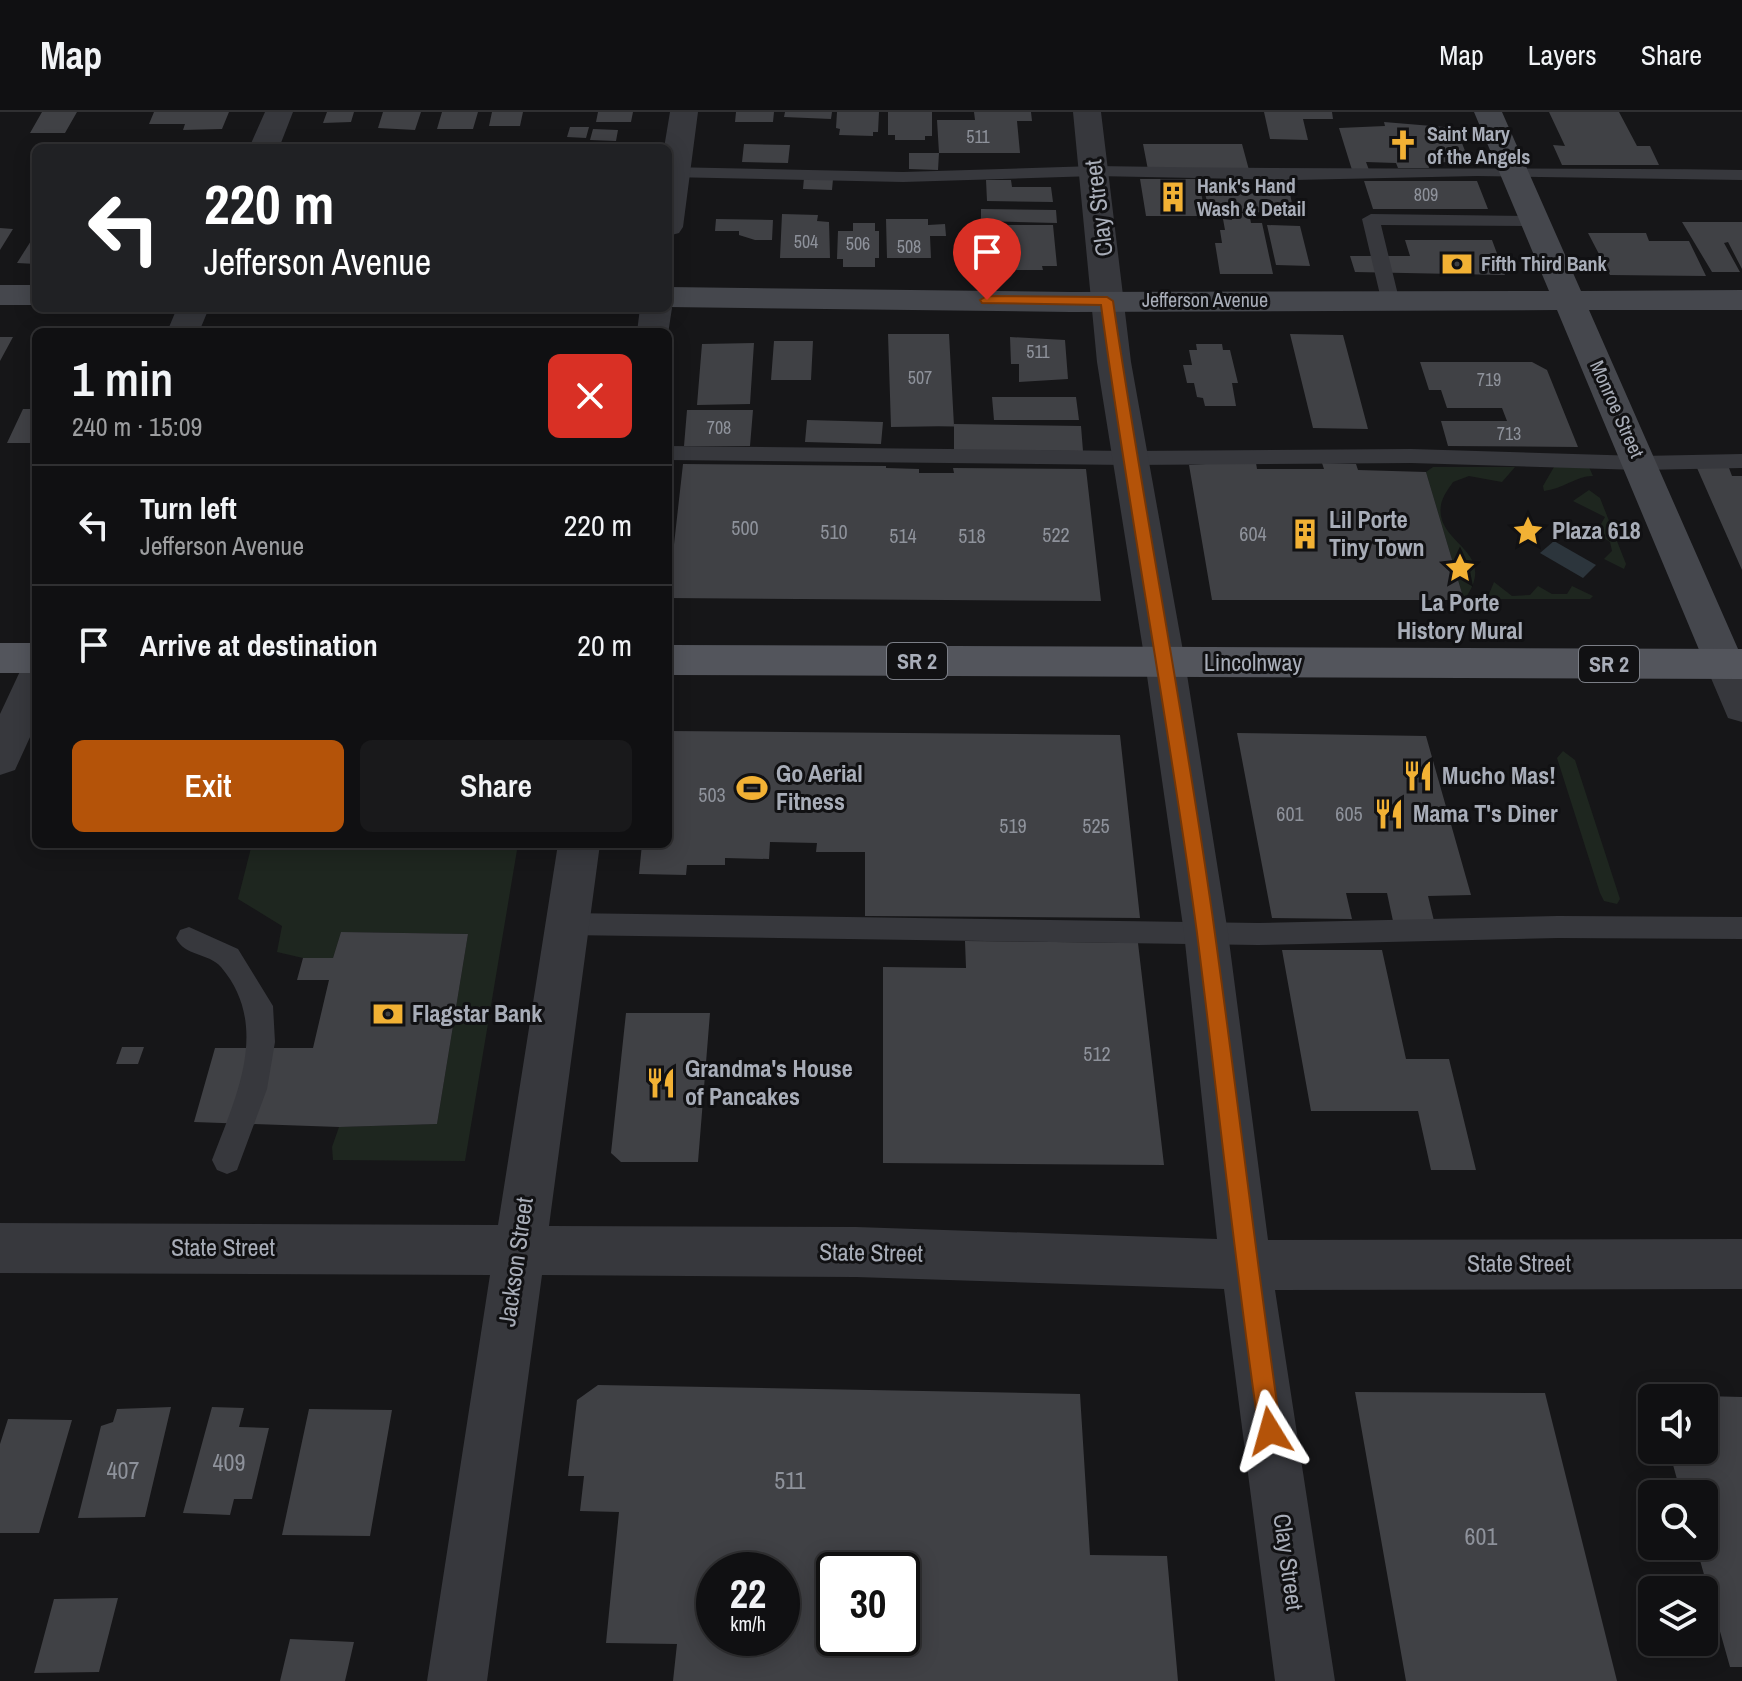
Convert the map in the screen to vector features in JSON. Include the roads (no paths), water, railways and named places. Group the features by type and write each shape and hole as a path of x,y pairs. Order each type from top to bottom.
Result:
{"main road":[{"path":"0,658 32,658"},
{"name":"Lincolnway","path":"672,660 1733,664"}],"street":[{"path":"266,144 279,112"},
{"path":"672,171 684,112"},
{"name":"Clay Street","path":"1087,112 1107,276 1107,301 1129,458 1165,662 1206,933 1246,1265 1305,1681"},
{"name":"Monroe Street","path":"1488,112 1640,463 1733,664 1742,707"},
{"path":"0,295 32,295"},
{"name":"Jefferson Avenue","path":"672,297 1107,301 1742,300"},
{"path":"0,759 32,687"},
{"name":"Jackson Street","path":"457,1681 578,848"},
{"name":"State Street","path":"0,1248 856,1252 1246,1265 1742,1264"}],"lane":[{"path":"672,171 903,177 1095,171 1294,175 1513,172 1742,175"},
{"path":"1390,299 1371,219 1534,221"},
{"path":"672,453 1129,458 1411,456 1640,463 1742,461"},
{"path":"566,924 1206,933 1558,927 1742,928"},
{"path":"189,938 229,957 259,1006 261,1042 253,1089 227,1160"}],"place":[{"name":"Saint Mary of the Angels","path":"1403,145"},
{"name":"Hank's Hand Wash & Detail","path":"1173,197"},
{"name":"Fifth Third Bank","path":"1457,264"},
{"name":"Plaza 618","path":"1528,531"},
{"name":"Lil Porte Tiny Town","path":"1305,534"},
{"name":"La Porte History Mural","path":"1460,568"},
{"name":"Mucho Mas!","path":"1418,776"},
{"name":"Go Aerial Fitness","path":"752,788"},
{"name":"Mama T's Diner","path":"1389,814"},
{"name":"Flagstar Bank","path":"388,1014"},
{"name":"Grandma's House of Pancakes","path":"661,1083"}]}
